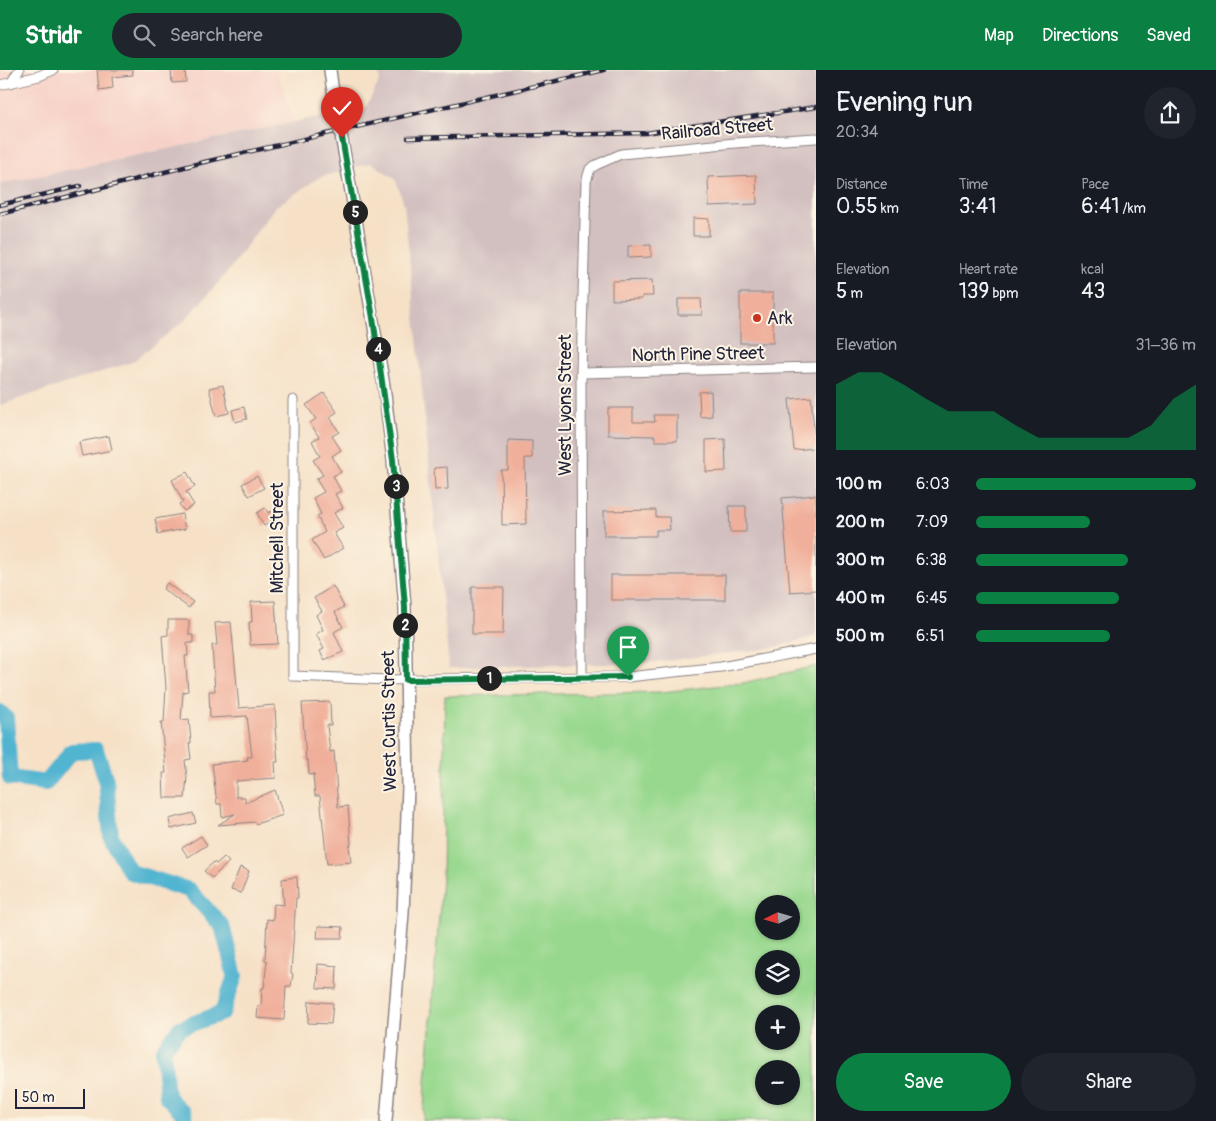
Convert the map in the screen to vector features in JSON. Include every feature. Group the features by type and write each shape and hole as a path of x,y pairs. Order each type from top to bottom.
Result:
{"main road":[{"name":"West Curtis Street","path":"330,70 382,376 393,460 405,607 408,786 403,913 386,1121"}],"street":[{"path":"11,83 19,70"},
{"path":"0,85 40,76 54,70"},
{"name":"Railroad Street","path":"621,154 734,143 816,138"},
{"name":"West Lyons Street","path":"582,677 581,373 586,182 590,169 621,154"},
{"name":"North Pine Street","path":"581,373 816,367"},
{"name":"Mitchell Street","path":"293,400 293,676 406,680"},
{"path":"406,680 628,677 677,673 751,662 816,649"}],"shaded area":[{"path":"0,70 277,70 294,122 0,184"},
{"path":"378,70 816,70 816,636 771,648 645,663 449,668 404,204 395,178 371,163 320,177 275,207 226,274 184,321 132,362 0,405 0,184 366,107 380,80"}],"green space":[{"path":"816,666 816,1121 423,1121 442,879 445,696 662,692 743,683"}],"building":[{"path":"97,70 132,70 133,75 112,77 113,88 99,90"},
{"path":"171,70 185,70 186,82 172,83"},
{"path":"756,175 757,204 709,206 708,177"},
{"path":"693,218 709,219 709,236 693,236"},
{"path":"651,245 651,257 628,258 628,246"},
{"path":"652,280 653,296 642,296 642,299 612,300 612,281"},
{"name":"Ark","path":"740,293 773,293 773,343 740,343"},
{"path":"678,299 701,299 702,315 678,315"},
{"path":"223,385 229,413 216,416 209,388"},
{"path":"711,391 712,416 700,417 699,392"},
{"path":"324,393 337,412 330,417 339,432 332,436 341,450 332,456 341,472 333,476 341,491 335,494 343,508 334,513 343,528 334,533 343,548 324,560 312,540 325,532 317,516 321,514 313,498 324,492 316,479 323,475 313,460 320,456 312,441 319,437 310,423 316,419 306,405"},
{"path":"811,397 816,448 794,450 789,399"},
{"path":"244,407 247,419 235,422 232,410"},
{"path":"608,408 633,408 633,422 655,422 654,415 677,415 677,441 655,441 655,436 608,435"},
{"path":"109,436 112,450 82,456 79,442"},
{"path":"725,439 726,471 706,472 706,440"},
{"path":"508,440 532,441 532,458 525,458 526,524 502,525 501,470 508,470"},
{"path":"447,467 448,489 435,490 434,468"},
{"path":"187,472 195,487 186,492 194,505 184,511 179,504 183,502 172,480"},
{"path":"257,476 264,488 249,496 242,484"},
{"path":"816,495 816,590 790,592 782,498"},
{"path":"729,506 746,506 746,532 730,532"},
{"path":"265,508 268,513 272,511 277,518 264,526 257,513"},
{"path":"656,510 656,517 669,517 670,530 656,530 656,536 604,536 604,511"},
{"path":"182,514 185,529 158,534 155,519"},
{"path":"611,575 725,575 725,600 611,600"},
{"path":"167,583 193,602 189,608 163,589"},
{"path":"333,586 344,607 335,612 343,627 334,632 343,652 324,660 320,651 324,649 316,634 323,630 316,615 322,611 314,598"},
{"path":"472,587 504,587 503,634 472,634"},
{"path":"275,601 278,644 250,645 249,622 252,622 251,602"},
{"path":"168,620 189,620 189,635 193,635 193,643 187,643 188,656 185,656 188,691 183,692 181,720 189,719 191,743 189,743 191,759 185,760 187,777 185,798 164,798 163,773 166,773 161,722 164,722 166,687 162,636 168,635"},
{"path":"231,622 239,708 275,705 278,762 275,762 276,778 236,781 236,797 245,797 245,803 275,790 283,815 256,824 255,822 218,825 235,814 222,817 221,804 217,804 212,764 248,760 247,757 252,757 247,716 210,718 209,691 215,691 212,645 217,645 215,623"},
{"path":"330,702 331,725 327,725 330,752 334,751 338,807 348,806 351,862 327,864 320,796 315,796 313,775 315,774 309,775 308,760 306,761 302,703"},
{"path":"193,813 196,823 171,829 169,819"},
{"path":"201,836 207,845 188,857 182,848"},
{"path":"224,857 229,862 212,878 204,871 214,862 216,864"},
{"path":"240,867 249,871 241,893 231,890"},
{"path":"297,877 298,898 296,898 291,973 293,974 291,986 286,986 284,1020 257,1018 258,1006 261,1006 267,961 265,960 267,919 273,920 274,904 284,905 282,879"},
{"path":"318,926 343,927 342,938 317,938"},
{"path":"318,964 337,966 336,989 317,988"},
{"path":"309,1001 333,1003 331,1024 308,1023"}],"waterway":[{"path":"0,712 6,718 10,778 46,783 72,751 96,750 106,780 111,837 130,872 189,890 222,926 235,976 222,1013 180,1028 163,1050 167,1097 184,1114 186,1121"}],"railway":[{"path":"0,214 200,163 604,70"},
{"path":"408,138 646,133 816,107"},
{"path":"0,205 80,186"}],"place":[{"name":"Ark","path":"757,318"}],"route":[{"path":"342,138 384,386 393,460 405,607 406,680 426,678 628,677"}]}
